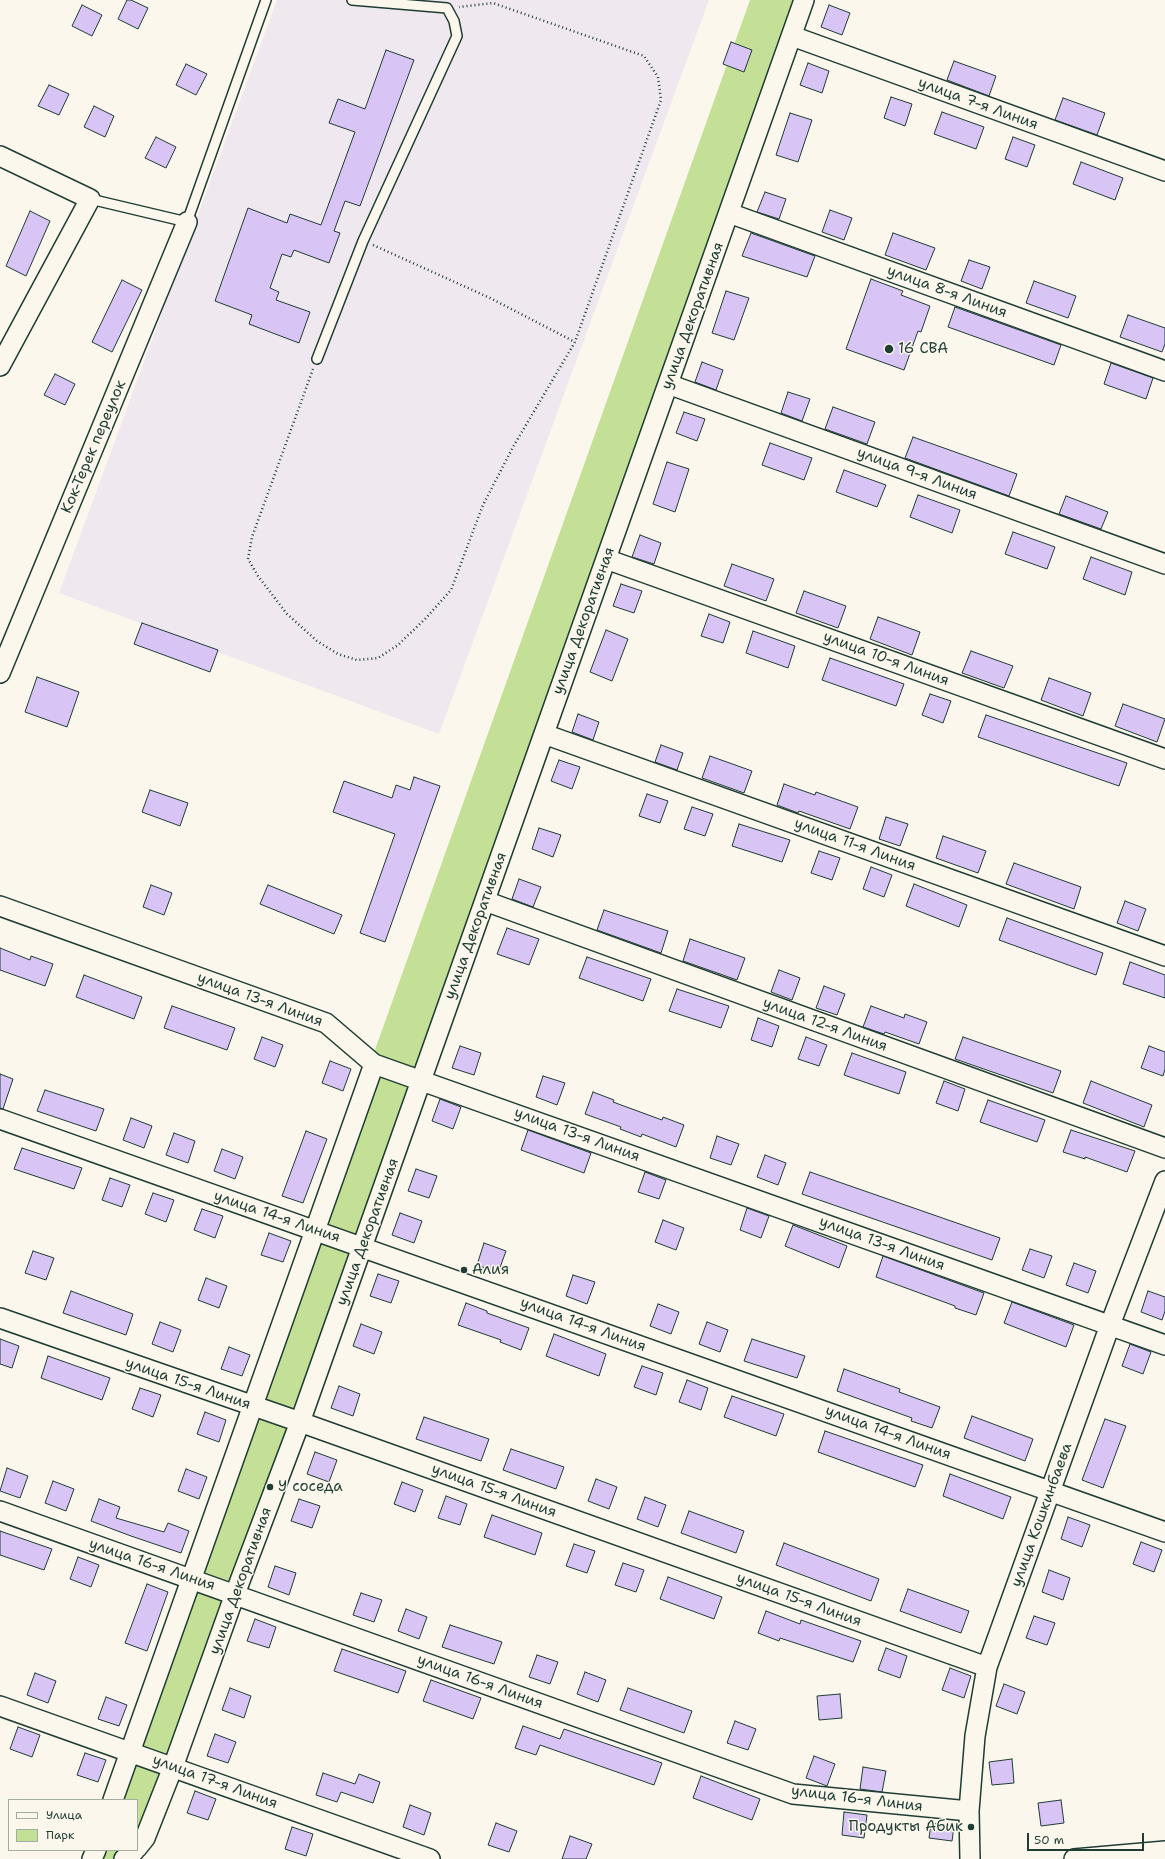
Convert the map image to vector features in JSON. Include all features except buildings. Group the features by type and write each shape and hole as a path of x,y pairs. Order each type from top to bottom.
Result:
{"street":[{"name":"улица Декоративная","path":"138,1847 145,1838 173,1767 235,1594 300,1422 804,0"},
{"name":"улица 7-я Линия","path":"792,36 1165,171"},
{"path":"0,156 90,199 0,366"},
{"name":"улица 8-я Линия","path":"729,213 1165,371"},
{"name":"Кок-Терек переулок","path":"0,673 187,222"},
{"name":"улица 9-я Линия","path":"668,384 1165,564"},
{"name":"улица 10-я Линия","path":"606,559 1165,759"},
{"name":"улица 11-я Линия","path":"544,734 1165,956"},
{"name":"улица 12-я Линия","path":"485,901 1165,1148"},
{"name":"улица 13-я Линия","path":"0,906 312,1017 326,1023 374,1064 1165,1345"},
{"path":"113,1799 374,1064"},
{"name":"улица 14-я Линия","path":"0,1119 1165,1532"},
{"name":"улица Кошкинбаева","path":"970,1859 969,1811 976,1736 987,1668 1110,1325 1165,1182"},
{"name":"улица 15-я Линия","path":"0,1318 300,1422 987,1668"},
{"name":"улица 16-я Линия","path":"0,1511 192,1578 793,1794 969,1811"},
{"name":"улица 17-я Линия","path":"0,1706 430,1859"},
{"name":"улица Декоративная","path":"124,1859 134,1851"},
{"path":"1074,1859 1165,1851"}],"lane":[{"path":"90,199 187,222 266,0"},
{"path":"317,359 363,241 457,36 454,21 447,8 352,0"}],"path":[{"path":"317,359 252,537 248,559 258,576 287,614 317,641 338,654 357,660 378,658 398,645 425,619 451,590 484,505 513,448 574,342 661,100 658,77 644,56 493,3 447,8"},
{"path":"363,241 490,298 574,342"}],"shaded area":[{"path":"277,0 709,0 439,734 59,593"}],"green space":[{"path":"750,0 797,0 140,1859 89,1859 89,1851 138,1851 138,1799 107,1799"}],"place":[{"name":"16 СВА","path":"889,349"},
{"name":"Алия","path":"464,1270"},
{"name":"У соседа","path":"270,1487"},
{"name":"Продукты Абик","path":"971,1827"}]}
